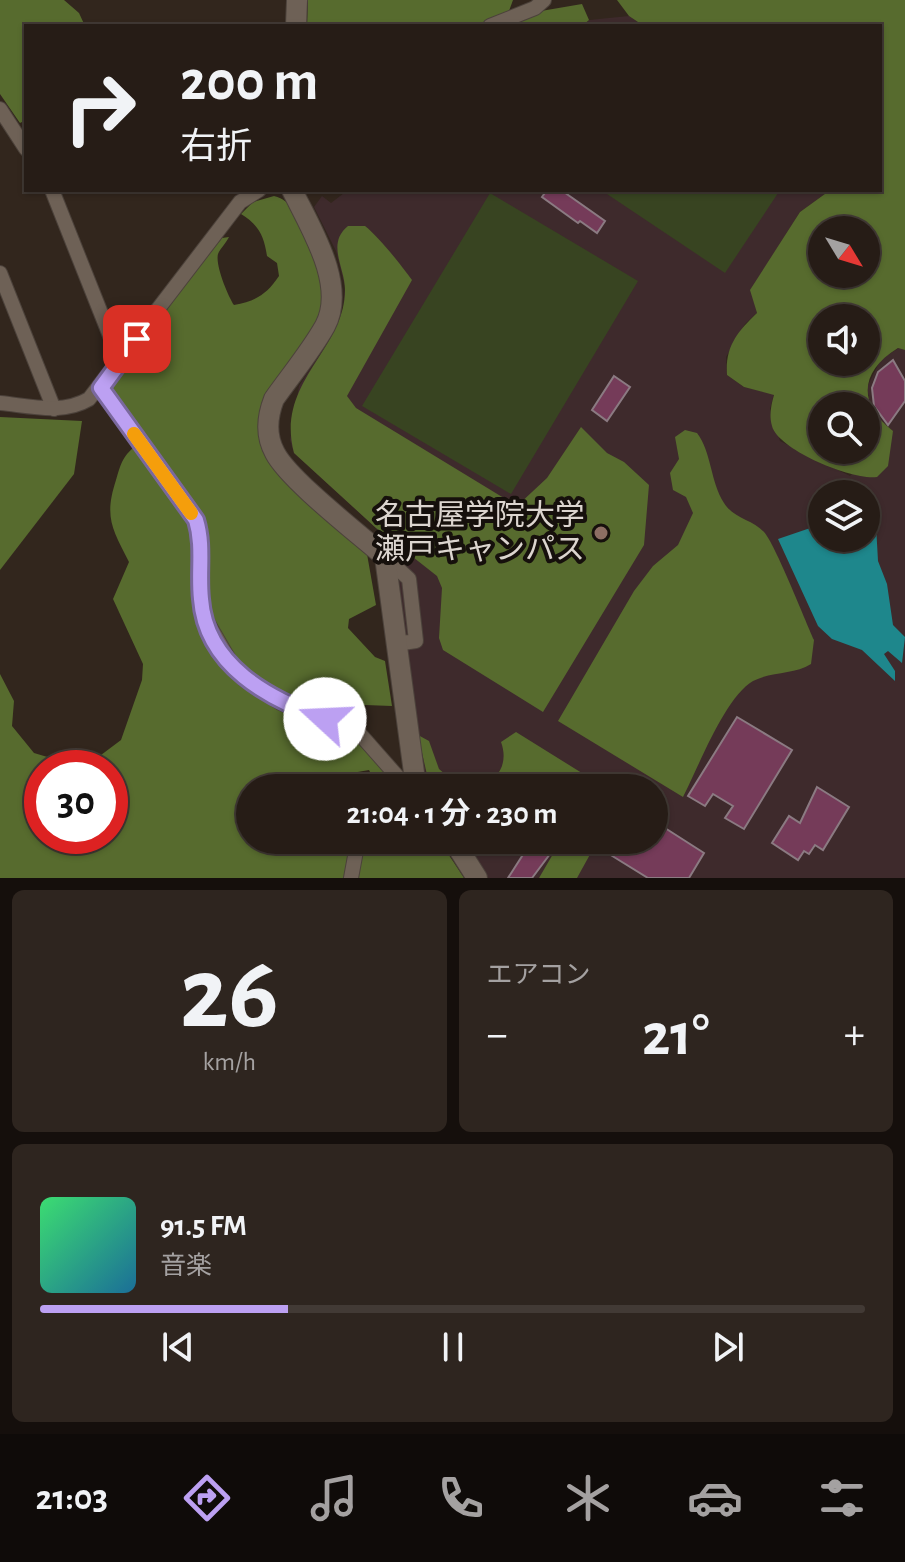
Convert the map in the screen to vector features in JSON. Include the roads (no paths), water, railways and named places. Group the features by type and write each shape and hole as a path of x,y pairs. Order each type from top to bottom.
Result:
{"street":[{"path":"296,24 297,0"},
{"path":"495,24 535,8 544,0"},
{"path":"0,109 24,146"},
{"path":"53,192 120,361"},
{"path":"0,403 54,409 77,407 101,388 240,202 256,192"},
{"path":"293,192 329,274 331,307 326,324 274,399 269,411 269,437 283,465 385,557 409,774"},
{"path":"0,273 54,409"},
{"path":"101,388 196,520 201,535 202,613 213,638 231,663 244,679 281,703 359,733 399,774"},
{"path":"351,878 355,854"},
{"path":"462,854 477,878"}],"water":[{"path":"808,529 808,552 878,552 887,584 893,625 905,637 902,663 888,651 884,654 895,671 895,681 862,650 832,639 818,626 778,539"}],"place":[{"name":"名古屋学院大学 瀬戸キャンパス","path":"601,533"}]}
